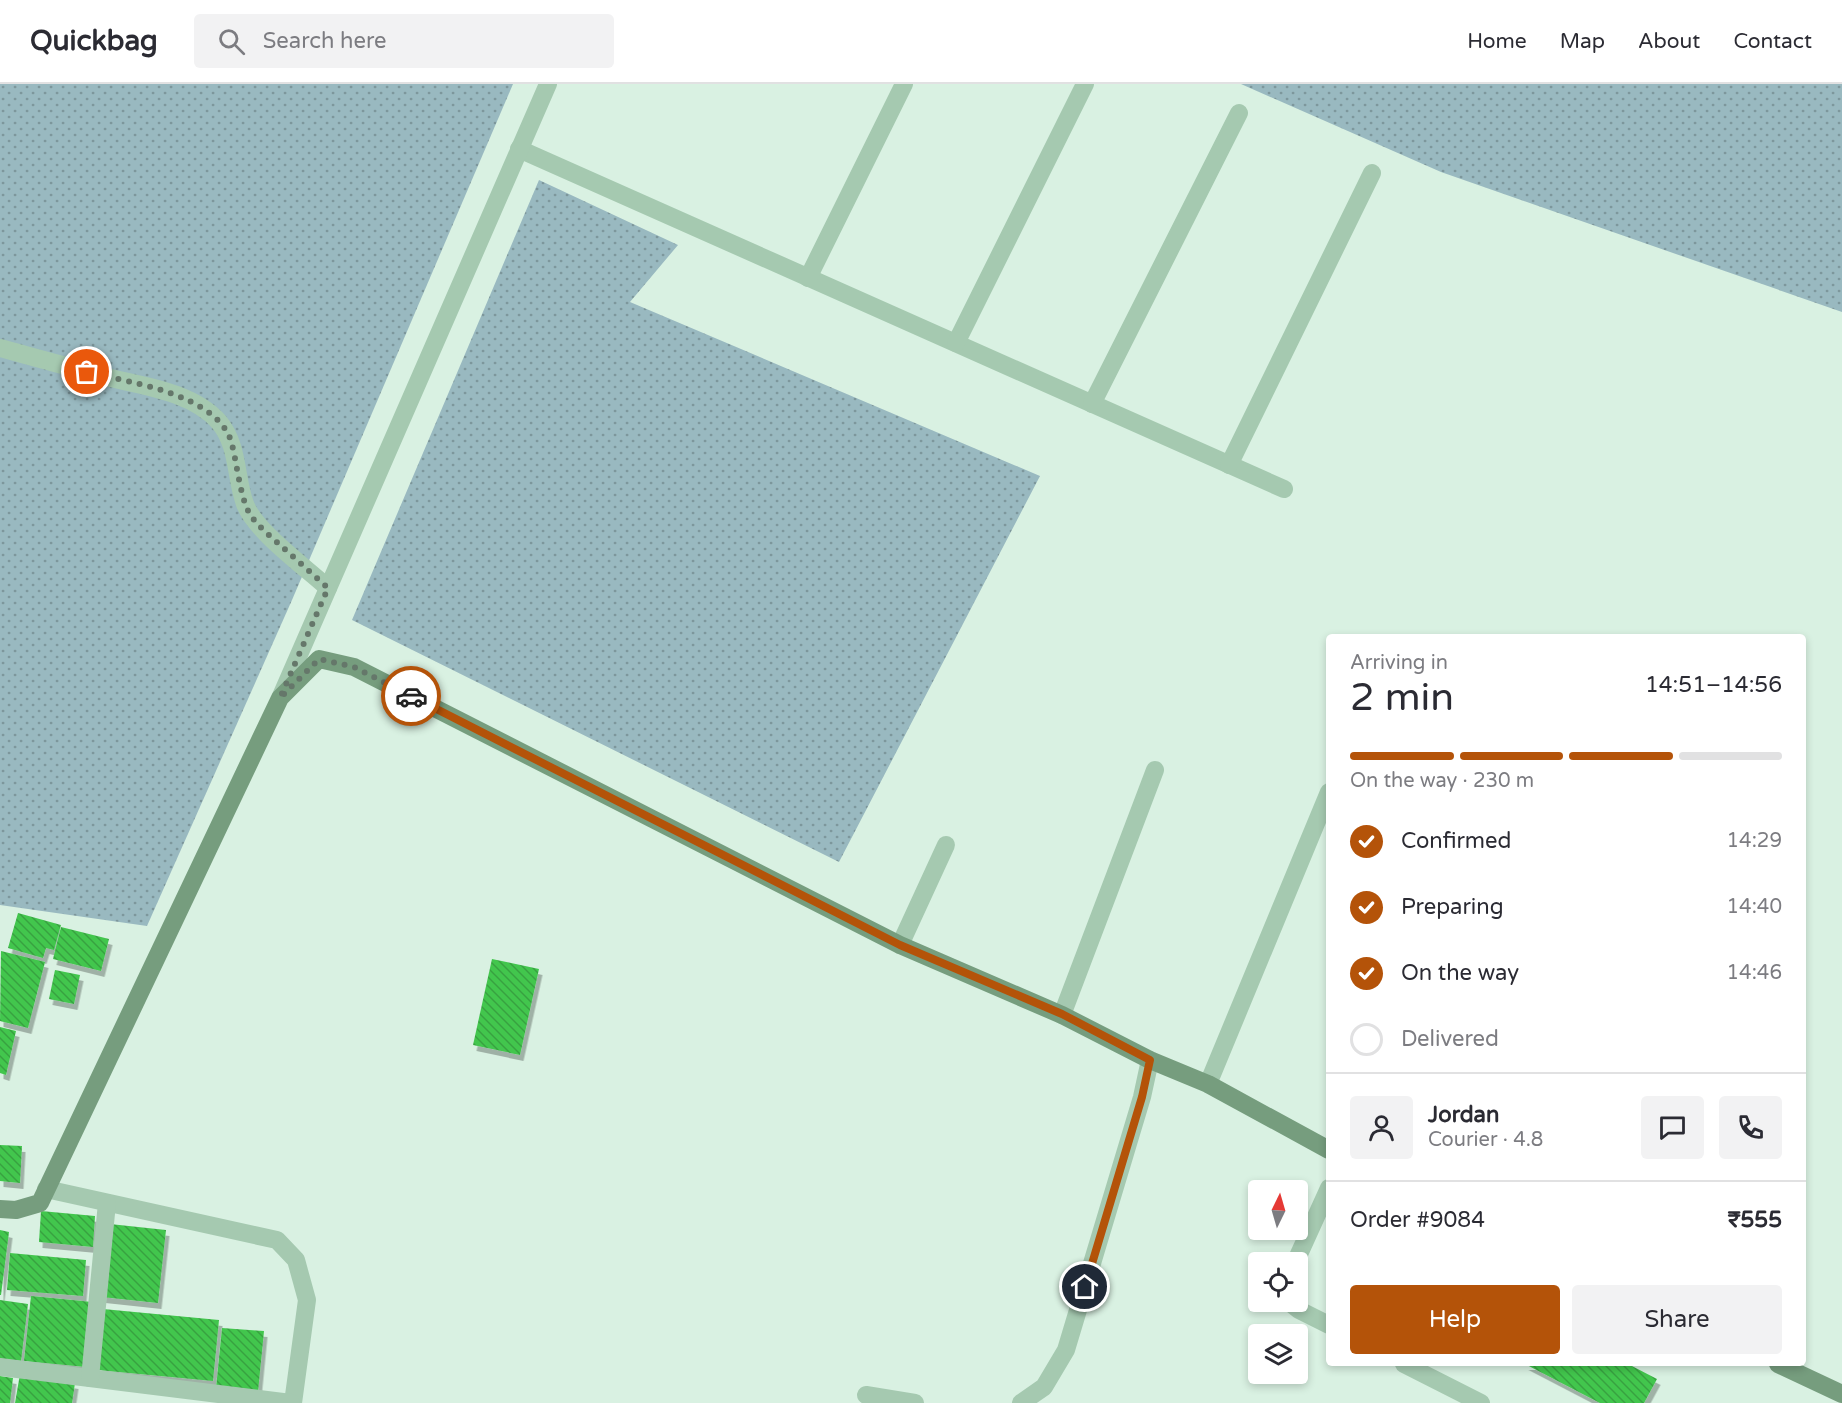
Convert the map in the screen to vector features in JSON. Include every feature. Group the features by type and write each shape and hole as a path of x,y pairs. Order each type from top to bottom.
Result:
{"street":[{"path":"0,1209 16,1210 40,1203 280,698 548,84"},
{"path":"808,278 903,84"},
{"path":"956,343 1085,84"},
{"path":"1092,404 1239,113"},
{"path":"519,149 1284,489"},
{"path":"1230,465 1372,173"},
{"path":"0,348 170,393 208,410 229,436 237,462 244,502 250,515 260,527 328,588"},
{"path":"280,698 319,659 354,667 900,945 1062,1014 1150,1060 1208,1084 1326,1148"},
{"path":"1062,1014 1155,770"},
{"path":"1208,1084 1326,799"},
{"path":"900,945 946,845"},
{"path":"1021,1403 1044,1387 1066,1350 1142,1097 1150,1060"},
{"path":"0,1367 292,1403 307,1300 296,1260 277,1240 46,1189"},
{"path":"1300,1252 1326,1195"},
{"path":"90,1378 107,1203"},
{"path":"1303,1312 1326,1324"},
{"path":"1408,1366 1481,1403"},
{"path":"1782,1366 1842,1394"},
{"path":"866,1395 915,1403"}],"shaded area":[{"path":"0,84 513,84 292,600 147,926 0,905"},
{"path":"1241,84 1842,84 1842,312 1441,172"},
{"path":"539,180 678,245 630,302 1040,476 839,862 352,620"}],"building":[{"path":"18,913 61,925 54,950 46,948 43,958 8,948"},
{"path":"61,927 109,939 101,971 53,959"},
{"path":"1,951 45,962 28,1028 0,1021"},
{"path":"492,959 539,969 520,1055 473,1045"},
{"path":"55,970 80,975 74,1004 49,999"},
{"path":"0,1027 16,1031 6,1075 0,1073"},
{"path":"0,1145 22,1146 20,1183 0,1181"},
{"path":"41,1211 95,1216 93,1247 39,1242"},
{"path":"110,1224 166,1230 158,1303 102,1297"},
{"path":"0,1230 9,1232 1,1295 0,1295"},
{"path":"10,1253 86,1260 83,1296 7,1290"},
{"path":"31,1296 92,1302 86,1367 24,1361"},
{"path":"0,1300 28,1304 21,1361 0,1359"},
{"path":"103,1309 219,1320 213,1381 98,1370"},
{"path":"222,1328 264,1331 258,1392 216,1388"},
{"path":"1529,1366 1632,1366 1657,1379 1644,1403 1600,1403"},
{"path":"20,1374 75,1383 72,1403 15,1403"},
{"path":"0,1376 13,1378 10,1403 0,1403"}],"way so far":[{"path":"87,372 170,393 208,410 229,436 237,462 244,502 250,515 260,527 328,588 280,698 319,659 354,667 411,696"}],"route":[{"path":"411,696 900,945 1062,1014 1150,1060 1142,1097 1085,1287"}]}
